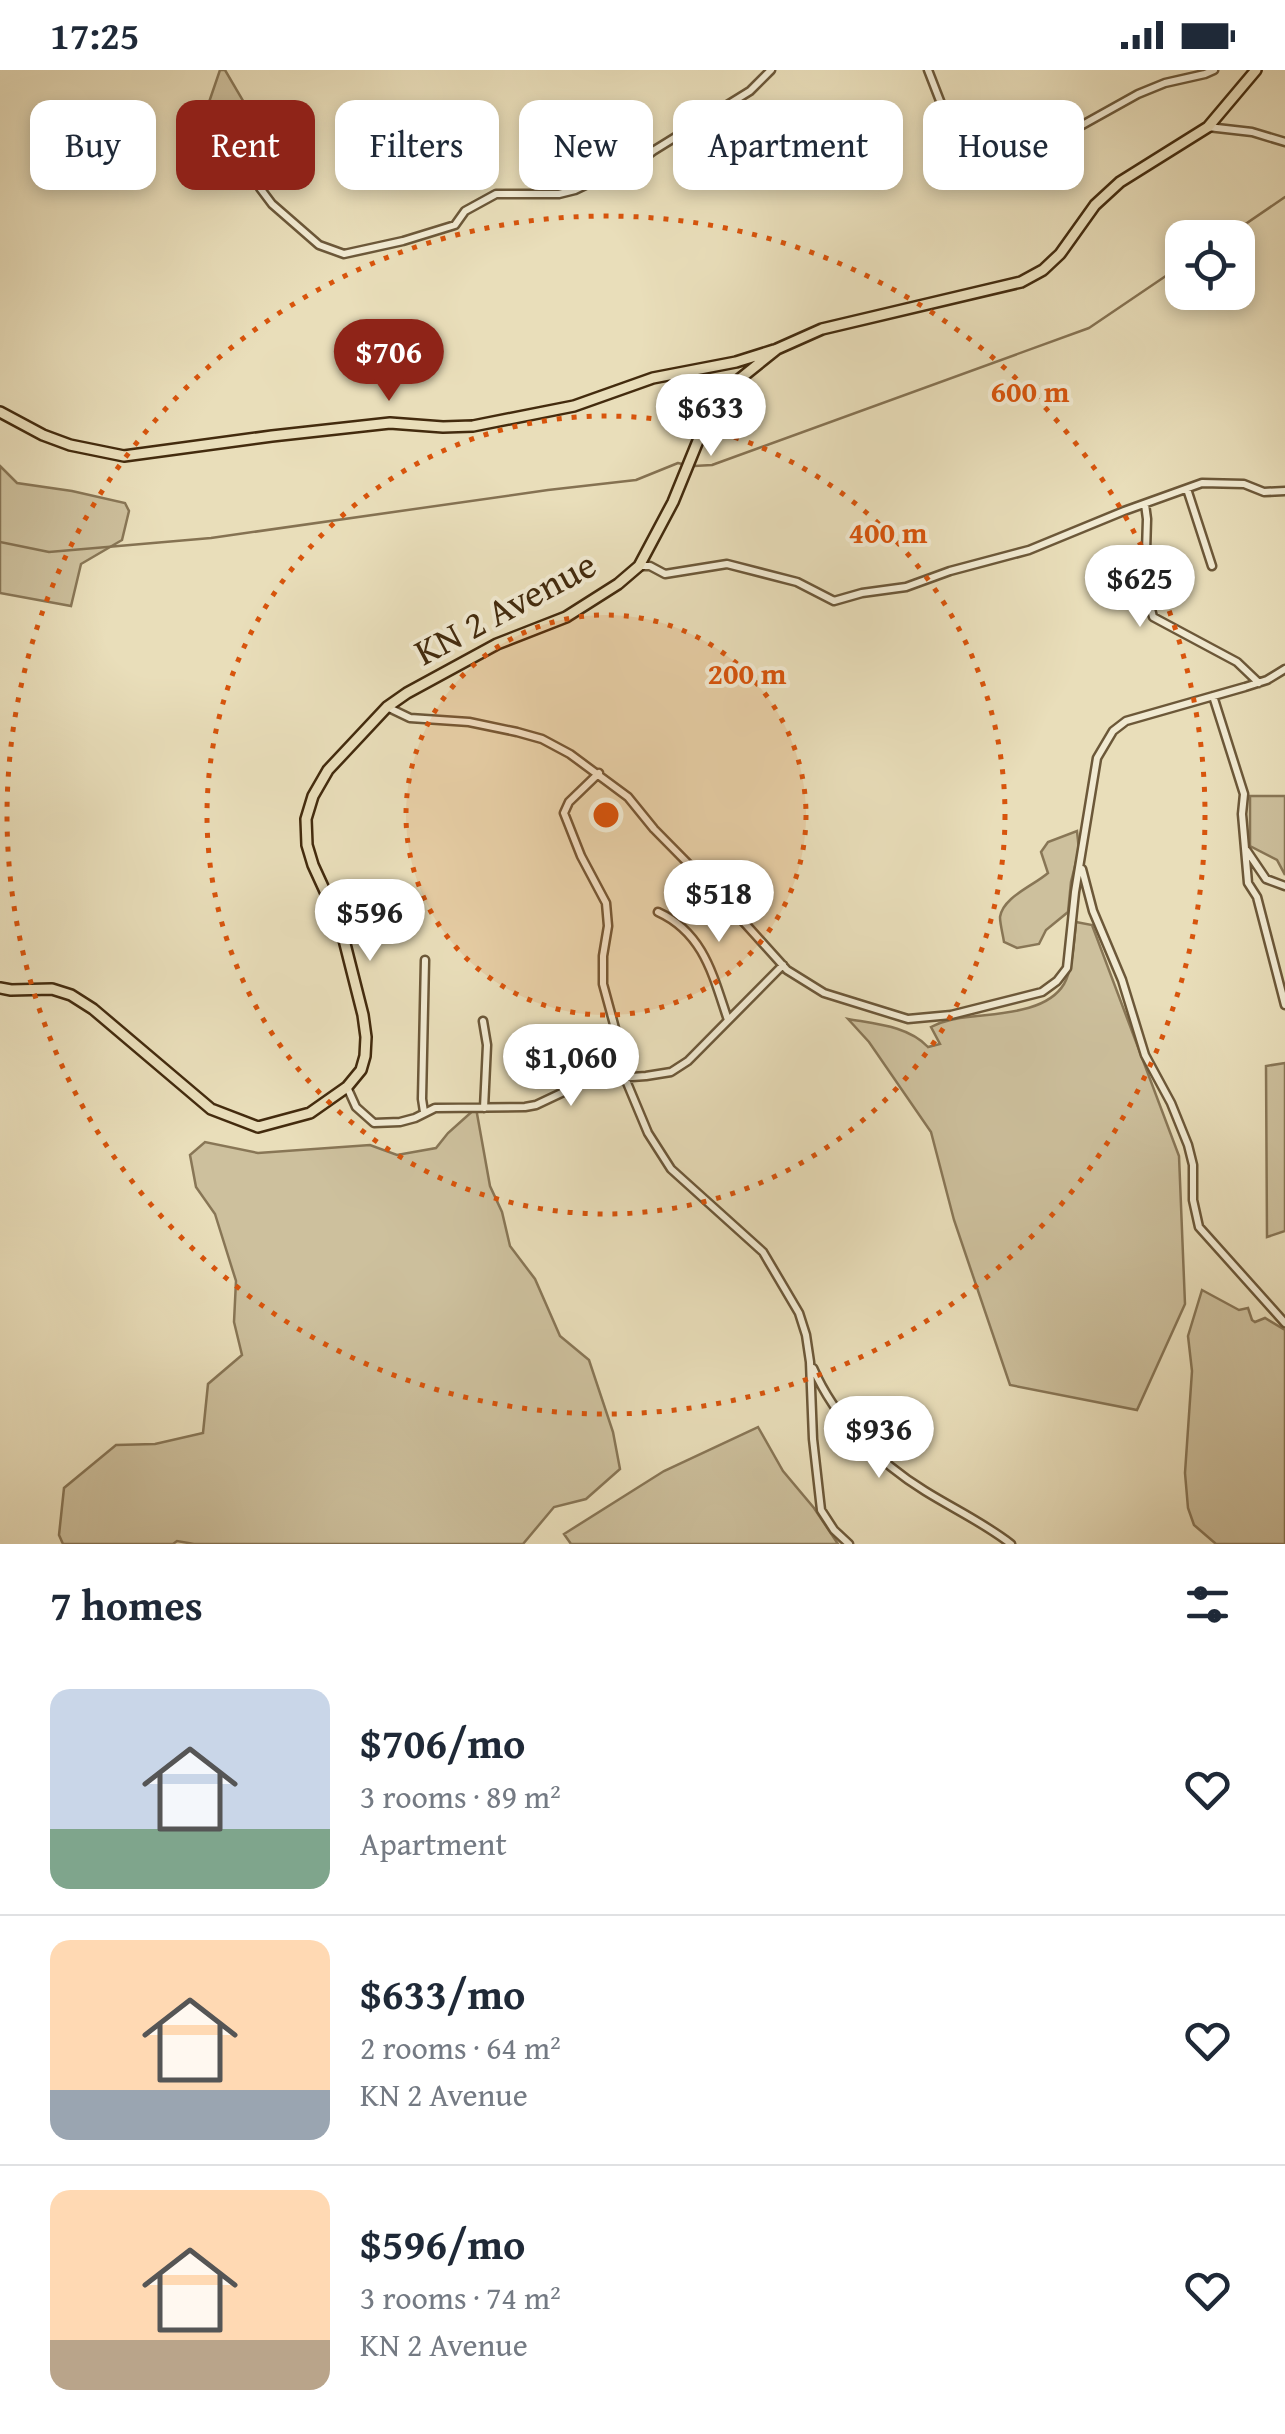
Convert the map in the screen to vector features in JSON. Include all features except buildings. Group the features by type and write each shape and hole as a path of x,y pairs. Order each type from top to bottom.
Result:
{"main road":[{"name":"KN 2 Avenue","path":"348,1087 361,1070 365,1056 364,1026 340,924 307,844 306,819 312,796 328,770 387,707 496,644 566,616 639,566 716,406 732,386 777,349 822,329 1021,282 1043,270 1120,182 1208,127 1256,70"},
{"path":"0,412 43,435 124,456 390,423 473,426 561,409 652,378 736,362 777,349"},
{"path":"0,988 71,994 211,1109 258,1127 310,1112 348,1087"}],"street":[{"path":"262,190 319,245 344,254 404,241 455,226 465,211 496,194 559,194 629,170 750,91 770,70"},
{"path":"928,70 942,106 948,142 962,152 1011,139 1068,133 1138,94 1214,70"},
{"path":"1208,127 1252,132 1285,142"},
{"path":"639,566 650,566 665,574 728,564 797,582 839,601 862,593 906,587 1029,550 1202,484 1244,484 1264,492 1285,491"},
{"path":"1187,489 1212,566"},
{"path":"1144,504 1148,520 1145,585 1153,617 1237,662 1259,682"},
{"path":"387,707 402,716 469,722 542,739 570,754 628,796 654,829 783,965 824,993 908,1019 951,1016 1042,992 1057,981 1067,968 1097,758 1113,731 1126,721 1259,682 1285,669"},
{"path":"1213,696 1244,794 1248,883 1257,898 1285,1004"},
{"path":"599,773 568,802 564,813 606,904 603,984 625,1078 648,1133 671,1168 763,1252 799,1312 810,1362 812,1439 821,1510 849,1544"},
{"path":"1246,850 1266,879 1285,886"},
{"path":"1080,863 1093,911 1122,980 1145,1055 1188,1144 1199,1227 1285,1322"},
{"path":"658,912 678,921 708,960 728,1020"},
{"path":"424,1112 425,960"},
{"path":"348,1087 356,1108 374,1123 400,1122 435,1108 536,1105 589,1080 646,1076 678,1069 783,965"},
{"path":"484,1021 484,1108"},
{"path":"810,1362 822,1390 861,1441 885,1464 1011,1544"}],"shaded area":[{"path":"220,70 225,70 243,100 210,100"},
{"path":"0,466 17,483 125,503 129,511 122,540 81,564 71,606 0,593"},
{"path":"1250,796 1285,796 1285,875 1277,860 1250,846"},
{"path":"1077,831 1079,850 1068,912 1046,930 1039,944 1017,948 1004,942 1002,910 1048,873 1041,852 1048,842"},
{"path":"1076,922 1092,925 1179,1156 1185,1304 1137,1410 1010,1385 954,1220 931,1132 869,1042 848,1019 901,1030 928,1047 940,1044 931,1027 937,1024 1037,1005 1057,993 1067,978"},
{"path":"1285,1063 1285,1231 1267,1237 1266,1066"},
{"path":"476,1108 490,1186 502,1212 510,1246 535,1279 560,1336 589,1360 613,1432 620,1469 586,1499 554,1507 523,1544 63,1544 59,1535 64,1488 116,1445 155,1444 203,1433 208,1384 242,1355 234,1322 236,1281 215,1214 196,1187 190,1155 205,1142 258,1153 370,1145 397,1155 436,1148"},
{"path":"1202,1290 1239,1310 1248,1308 1255,1322 1265,1318 1285,1330 1285,1544 1216,1544 1194,1525 1188,1508 1185,1473 1192,1371 1188,1336"},
{"path":"758,1427 783,1471 838,1544 571,1544 564,1534 664,1471"}],"waterway":[{"path":"1251,220 1285,197"},
{"path":"694,466 712,465 1089,328 1165,277"},
{"path":"0,542 49,552 211,538 636,480 682,464"}]}
